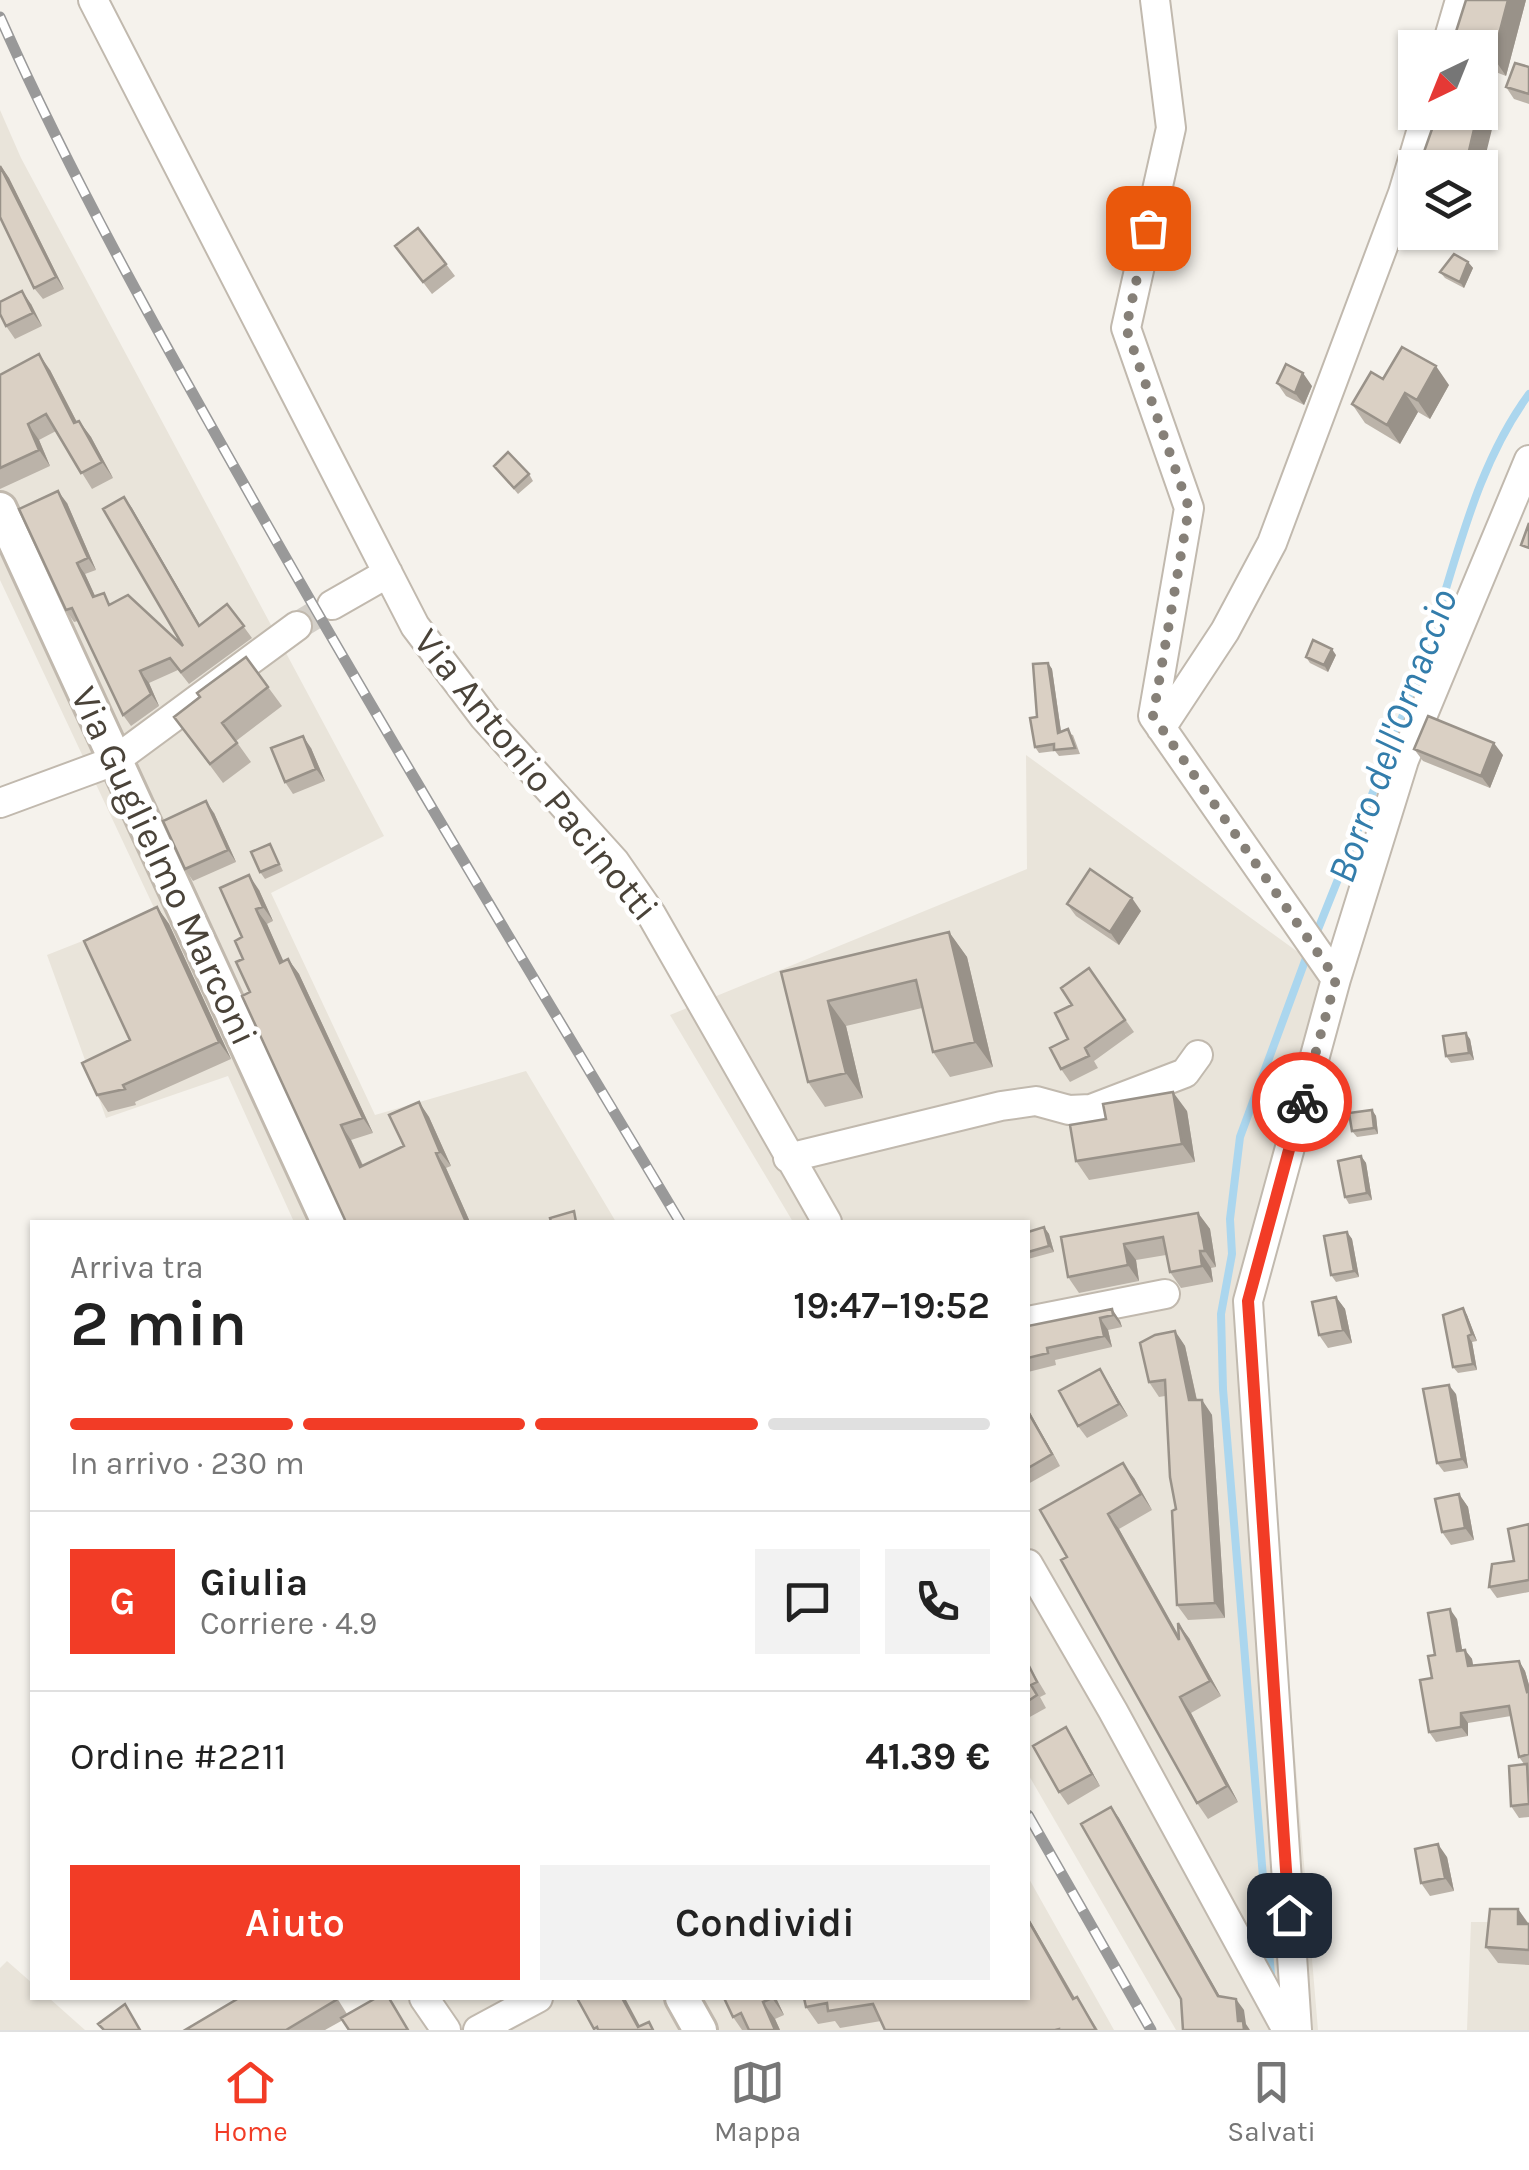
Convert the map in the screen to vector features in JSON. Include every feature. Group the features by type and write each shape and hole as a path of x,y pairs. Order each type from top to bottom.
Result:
{"street":[{"name":"Via Antonio Pacinotti","path":"93,0 415,626 484,717 602,847 651,914 827,1220"},
{"path":"1155,0 1170,128 1126,328 1189,508 1153,716 1329,969"},
{"path":"1451,30 1460,0"},
{"path":"1162,728 1225,632 1272,543 1403,193 1422,130"},
{"path":"1297,2030 1248,1301 1329,969 1404,760 1529,460"},
{"name":"Via Guglielmo Marconi","path":"0,509 327,1220"},
{"path":"332,605 388,573"},
{"path":"0,803 114,762 297,626"},
{"path":"788,1158 1036,1100 1069,1110 1091,1109 1186,1073 1198,1055"},
{"path":"1030,1321 1165,1294"},
{"path":"1030,1567 1287,2030"},
{"path":"425,2000 446,2030"},
{"path":"478,2030 534,2000"},
{"path":"683,2000 700,2030"}],"shaded area":[{"path":"0,110 21,158 384,836 271,893 375,1115 526,1071 615,1220 293,1220 228,1076 106,1118 47,955 156,912 0,580"},
{"path":"1026,755 1349,989 1267,1276 1259,1330 1318,2030 1176,2030 1030,1777 1030,1220 792,1220 670,1015 1027,869"},
{"path":"1030,1881 1114,2030 347,2030 393,2000 1030,2000"},
{"path":"1471,1922 1529,1922 1529,2030 1467,2030"},
{"path":"7,1961 30,1981 30,2000 51,2000 85,2030 0,2030 0,1968"}],"building":[{"path":"1466,0 1508,0 1498,38 1498,30 1456,30"},
{"path":"1515,63 1529,67 1529,94 1506,87"},
{"path":"1432,130 1474,130 1469,150 1425,150"},
{"path":"0,166 56,277 34,288 0,217"},
{"path":"418,228 446,264 423,282 395,246"},
{"path":"1454,254 1468,262 1460,282 1440,272"},
{"path":"22,291 33,313 6,326 0,302"},
{"path":"1402,347 1436,366 1417,400 1405,393 1387,425 1352,404 1371,372 1383,379"},
{"path":"39,354 74,423 79,421 102,462 81,473 46,414 28,424 39,450 0,468 0,375"},
{"path":"1286,364 1303,373 1295,393 1277,383"},
{"path":"508,452 529,474 514,488 494,466"},
{"path":"58,491 88,558 77,563 93,597 104,593 109,605 128,595 183,646 103,509 124,497 199,626 227,604 244,626 181,672 170,658 140,671 151,694 123,715 72,608 66,610 19,509"},
{"path":"1529,523 1529,548 1521,545"},
{"path":"1313,640 1332,649 1324,665 1306,657"},
{"path":"246,657 268,687 222,723 237,743 210,764 174,717 200,697 197,693"},
{"path":"1048,663 1058,733 1068,729 1075,748 1054,750 1054,744 1035,747 1030,718 1037,717 1033,664"},
{"path":"1428,716 1494,743 1481,776 1414,749"},
{"path":"303,736 316,769 285,782 271,748"},
{"path":"206,801 228,850 185,869 163,821"},
{"path":"270,844 279,864 260,872 251,852"},
{"path":"1090,869 1132,898 1110,932 1067,904"},
{"path":"249,875 263,907 256,909 280,963 288,959 363,1118 341,1125 360,1167 404,1146 389,1115 419,1102 465,1220 345,1220 242,996 250,992 236,962 243,959 235,941 242,937 220,888"},
{"path":"157,907 219,1042 123,1085 125,1089 97,1095 82,1063 130,1040 84,941"},
{"path":"949,932 975,1042 933,1052 916,980 828,1001 846,1073 808,1082 781,972"},
{"path":"1089,968 1125,1020 1085,1048 1089,1056 1061,1069 1050,1048 1068,1039 1055,1013 1072,1005 1061,988"},
{"path":"1466,1033 1469,1053 1446,1056 1443,1036"},
{"path":"1173,1092 1182,1144 1076,1161 1070,1125 1106,1119 1103,1104"},
{"path":"1372,1110 1374,1128 1352,1131 1349,1113"},
{"path":"1361,1156 1367,1193 1345,1197 1338,1161"},
{"path":"574,1211 576,1220 550,1220"},
{"path":"1198,1213 1205,1251 1200,1251 1202,1266 1170,1272 1163,1237 1124,1244 1128,1265 1068,1277 1061,1237"},
{"path":"1044,1227 1049,1246 1030,1251 1030,1231"},
{"path":"1347,1232 1354,1271 1331,1275 1324,1236"},
{"path":"1336,1297 1343,1330 1319,1335 1312,1302"},
{"path":"1463,1308 1472,1334 1468,1336 1473,1364 1453,1367 1443,1315"},
{"path":"1112,1309 1113,1315 1100,1318 1104,1336 1047,1348 1048,1353 1030,1358 1030,1326"},
{"path":"1175,1331 1189,1400 1202,1400 1215,1603 1177,1605 1172,1511 1176,1509 1170,1477 1165,1380 1149,1382 1140,1343"},
{"path":"1100,1369 1119,1404 1078,1426 1059,1391"},
{"path":"1449,1385 1462,1459 1437,1463 1423,1389"},
{"path":"1030,1416 1052,1454 1030,1467"},
{"path":"1123,1463 1141,1494 1108,1514 1179,1640 1178,1623 1210,1681 1180,1697 1227,1786 1197,1803 1061,1560 1067,1557 1040,1510"},
{"path":"1459,1494 1465,1528 1442,1532 1435,1499"},
{"path":"1529,1524 1529,1580 1489,1587 1492,1564 1514,1561 1508,1529"},
{"path":"1450,1609 1457,1651 1465,1650 1468,1666 1519,1661 1529,1691 1529,1754 1519,1757 1509,1706 1461,1713 1461,1727 1429,1732 1420,1680 1432,1678 1428,1656 1435,1655 1428,1613"},
{"path":"1030,1668 1037,1682 1031,1685 1037,1695 1030,1700"},
{"path":"1066,1727 1092,1774 1059,1792 1033,1746"},
{"path":"1527,1764 1529,1804 1511,1806 1509,1766"},
{"path":"1111,1807 1218,1996 1236,1999 1238,2021 1243,2021 1244,2030 1183,2030 1181,1999 1081,1824"},
{"path":"1438,1844 1445,1878 1421,1883 1415,1849"},
{"path":"1490,1909 1518,1909 1518,1924 1529,1924 1529,1950 1486,1947"},
{"path":"1030,1924 1073,1999 1077,1997 1096,2030 885,2030 873,2004 828,2011 827,2003 806,2007 804,2000 1030,2000"},
{"path":"236,2000 336,2000 286,2030 185,2030"},
{"path":"372,2000 390,2000 408,2030 349,2030 341,2018"},
{"path":"578,2000 623,2000 638,2027 649,2022 653,2030 597,2027 594,2029"},
{"path":"725,2000 768,2000 763,2002 775,2030 749,2030 741,2013 733,2017"},
{"path":"125,2004 140,2030 104,2030 98,2024"}],"waterway":[{"name":"Borro dell'Ornaccio","path":"1315,937 1412,690 1480,486 1493,454 1529,394"},
{"name":"Borro dell'Ornaccio","path":"1271,1975 1223,1389 1221,1314 1232,1254 1230,1219 1240,1137 1309,950"}],"tunnel":[{"path":"297,626 332,605"}],"railway":[{"path":"0,17 86,196 212,429 406,764 679,1220"},
{"path":"1030,1818 1151,2030"}],"way so far":[{"path":"1148,228 1126,328 1189,508 1153,716 1336,979 1302,1102"}],"route":[{"path":"1289,1915 1248,1301 1302,1102"}]}
